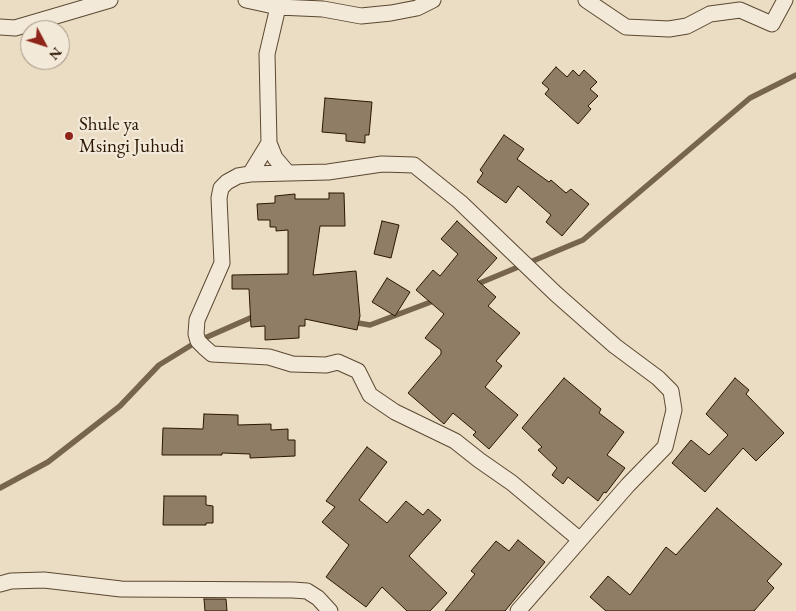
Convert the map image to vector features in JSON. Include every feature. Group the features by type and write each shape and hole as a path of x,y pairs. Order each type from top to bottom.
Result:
{"street":[{"path":"0,28 15,28 110,0"},
{"path":"246,0 278,7 323,9 361,16 391,14 417,8 433,0"},
{"path":"586,0 626,27 668,29 686,26 710,14 740,10 772,24 785,0"},
{"path":"278,7 266,54 270,142 275,158 287,172"},
{"path":"250,174 270,142"},
{"path":"518,611 579,539 665,447 674,410 671,391 658,378 615,346 556,294 460,202 414,165 382,164 328,172 250,174 238,176 221,188 219,198 222,263 216,279 200,308 196,334 198,341 212,354 268,357 292,364 326,365 338,362 358,371 370,395 395,412 455,441 512,483 579,539"},
{"path":"0,584 11,581 44,580 121,588 307,591 318,598 330,611"}],"building":[{"path":"556,67 567,77 573,70 579,76 584,70 597,82 590,89 598,96 588,106 591,109 578,124 545,94 549,89 542,83"},
{"path":"325,98 372,102 369,135 365,135 365,143 346,141 346,134 322,132"},
{"path":"504,135 524,149 517,159 549,182 551,180 566,193 571,189 589,204 562,236 546,222 551,215 518,186 506,203 477,182 483,173 480,170"},
{"path":"329,193 344,193 345,226 320,226 313,275 356,271 360,316 357,330 305,319 305,326 299,326 299,338 265,340 265,326 251,327 249,289 232,289 232,275 288,274 288,230 276,231 276,227 270,227 270,220 258,220 257,204 275,203 275,196 295,194 295,199 329,199"},
{"path":"382,221 399,225 391,258 374,254"},
{"path":"457,221 497,258 477,280 496,297 488,306 520,333 496,361 502,366 485,387 518,415 489,449 473,435 476,432 453,413 444,424 408,393 441,354 441,350 425,338 444,314 416,290 433,270 440,276 458,254 441,239"},
{"path":"387,278 410,292 395,316 372,302"},
{"path":"564,378 601,409 599,413 624,432 607,455 625,468 598,501 568,477 563,484 552,475 557,468 538,450 542,447 522,428"},
{"path":"735,378 749,390 746,394 784,433 756,461 743,448 705,492 672,463 691,440 709,455 728,435 706,414"},
{"path":"204,414 238,415 238,425 271,424 271,430 288,429 288,440 295,440 295,456 250,458 250,454 222,453 222,455 162,455 163,428 203,429"},
{"path":"367,447 387,462 359,500 387,523 406,501 423,515 428,509 441,520 409,556 447,593 430,611 407,611 382,587 366,607 326,577 349,545 322,522 335,507 326,501"},
{"path":"164,496 206,496 206,505 213,506 213,523 206,523 206,525 163,525"},
{"path":"717,508 782,564 767,581 774,588 754,611 606,611 590,597 608,576 630,595 666,547 676,555"},
{"path":"518,540 545,562 505,611 445,611 475,574 471,571 496,541 509,551"},
{"path":"204,599 226,599 227,611 205,611"}],"waterway":[{"path":"475,285 583,240 750,98 796,75"},
{"path":"352,322 370,325 436,300"},
{"path":"0,488 48,462 120,406 159,365 198,341 257,315"}],"place":[{"name":"Shule ya Msingi Juhudi","path":"69,136"}]}
